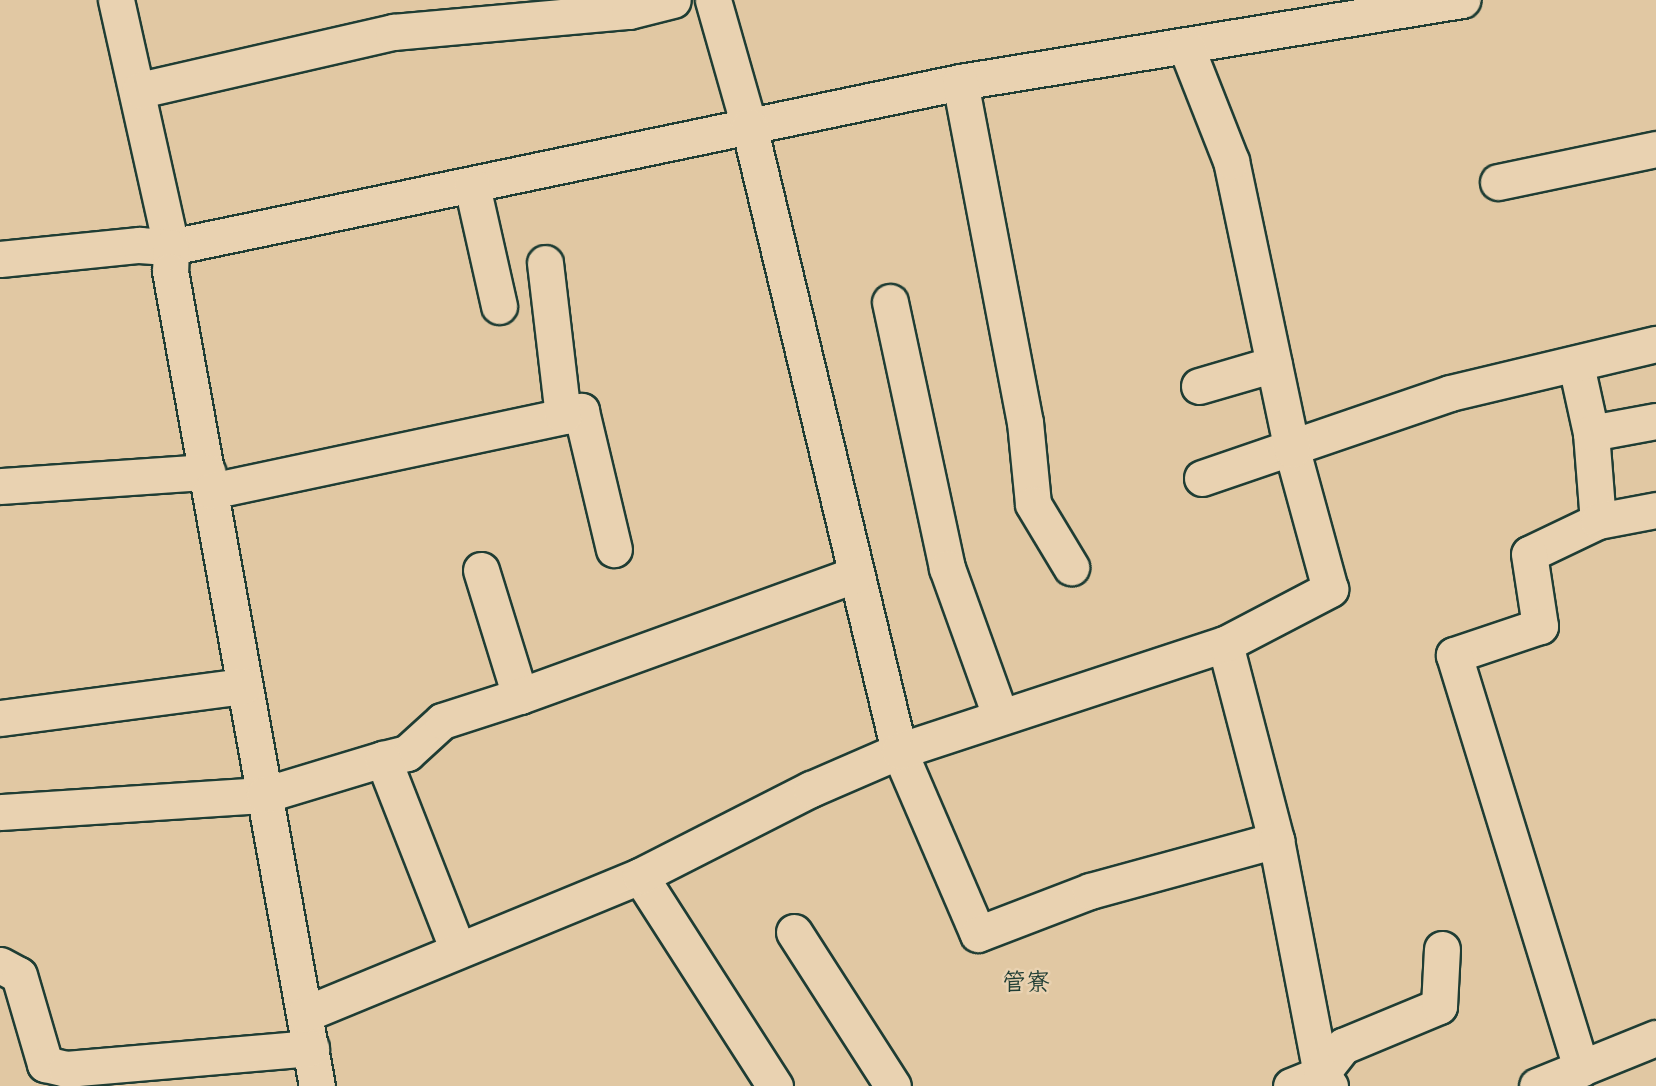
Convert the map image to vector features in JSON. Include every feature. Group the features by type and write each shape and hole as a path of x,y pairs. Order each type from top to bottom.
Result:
{"street":[{"path":"116,0 140,90 171,247 244,686 317,1086"},
{"path":"140,90 393,32 629,11 673,0"},
{"path":"713,0 749,126 899,751 978,933 1090,891 1276,841"},
{"path":"0,259 139,245 171,247 961,82 1462,0"},
{"path":"305,1013 640,876 811,789 899,751 1000,715 1224,644 1330,589 1292,450 1231,161 1186,47"},
{"path":"961,82 1025,422 1033,504 1071,567"},
{"path":"1499,182 1656,149"},
{"path":"472,186 499,306"},
{"path":"545,263 563,416"},
{"path":"890,302 947,568 1000,715"},
{"path":"1202,478 1292,450 1450,393 1656,344"},
{"path":"1199,386 1274,364"},
{"path":"1576,365 1591,433 1598,521"},
{"path":"0,486 209,482 581,411 614,549"},
{"path":"1591,433 1656,421"},
{"path":"1581,1069 1454,655 1540,626 1529,554 1598,521 1656,510"},
{"path":"481,570 520,696"},
{"path":"0,813 264,795 407,753 442,721 520,696 855,575"},
{"path":"1224,644 1276,841 1314,1082"},
{"path":"0,718 244,686"},
{"path":"383,759 458,950"},
{"path":"640,876 775,1086"},
{"path":"794,932 893,1086"},
{"path":"1314,1082 1343,1046 1439,1006 1442,949"},
{"path":"0,965 19,975 46,1064 65,1069 311,1048"},
{"path":"1537,1086 1656,1038"}],"district":[{"name":"管寮","path":"1026,982"}]}
